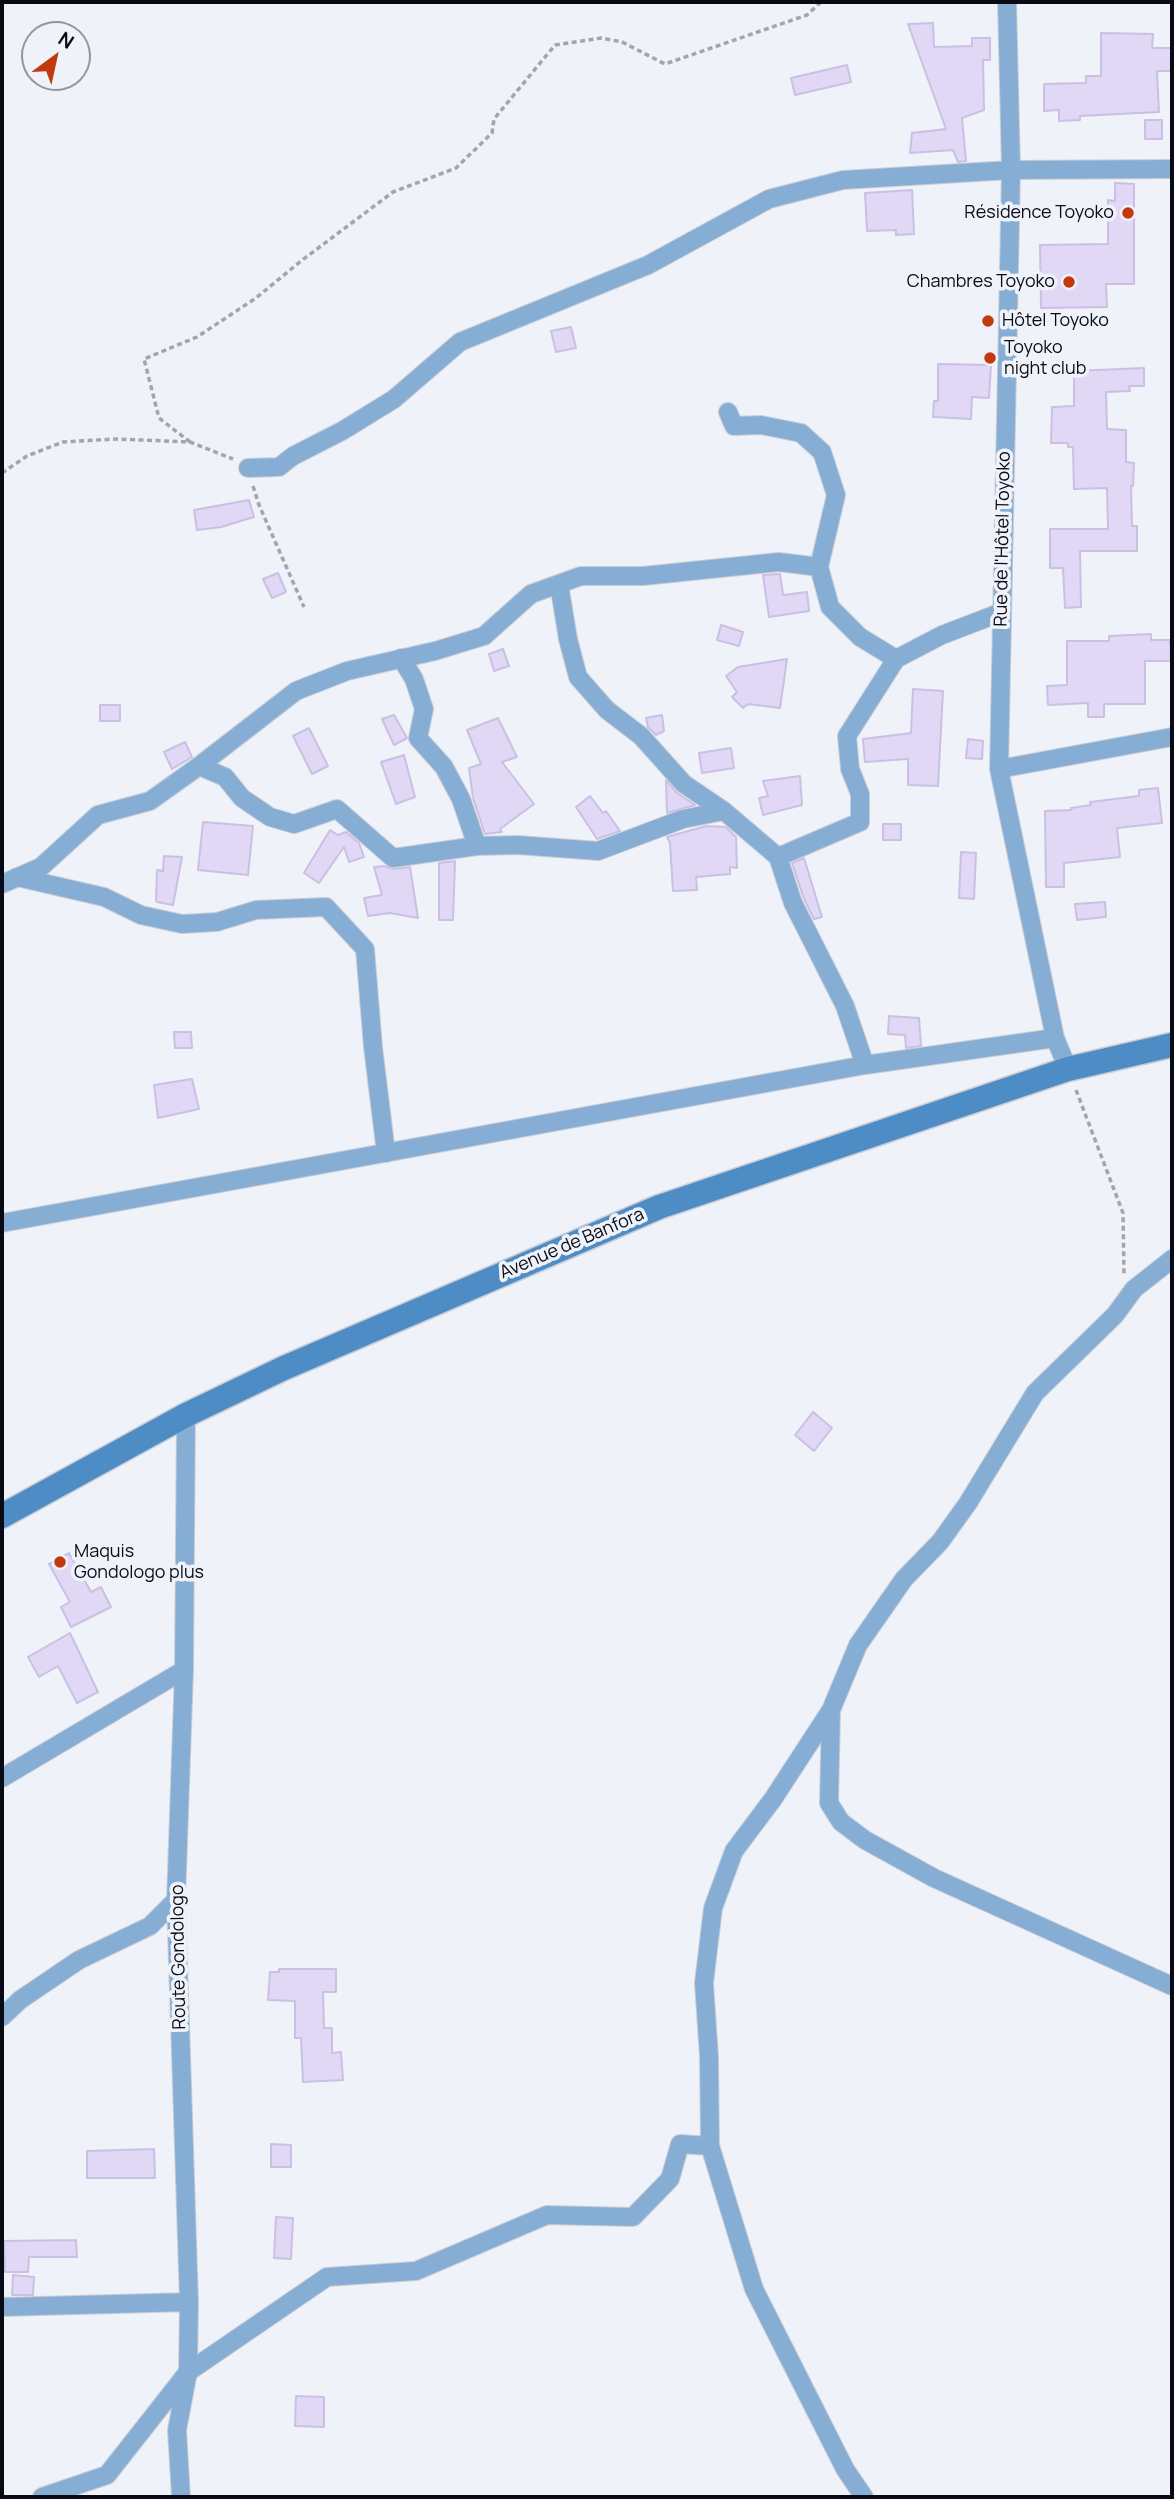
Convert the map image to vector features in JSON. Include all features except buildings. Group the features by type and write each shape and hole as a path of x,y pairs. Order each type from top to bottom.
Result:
{"main road":[{"name":"Avenue de Banfora","path":"2,1516 186,1415 284,1368 659,1207 1068,1069 1172,1045"}],"street":[{"name":"Rue de l'Hôtel Toyoko","path":"1007,2 1011,170 999,769 1055,1038 1068,1069"},
{"path":"248,468 279,467 293,456 342,431 394,399 460,342 648,265 769,199 843,180 1011,170 1172,169"},
{"path":"728,412 734,426 761,425 801,433 822,452 836,495 819,567 830,607 860,638 896,659"},
{"path":"9,880 41,867 98,815 150,801 296,691 348,671 435,651 484,636 531,594 581,576 643,576 779,562 819,567"},
{"path":"559,584 568,639 578,677 607,710 641,736 684,784 724,811 778,857 793,903 845,1006 865,1065"},
{"path":"778,857 860,821 860,794 850,769 847,736 896,659 942,635 1002,612"},
{"path":"401,658 414,679 424,709 418,738 444,767 461,799 477,846"},
{"path":"999,769 1172,737"},
{"path":"199,766 225,777 242,798 270,817 294,824 337,809 393,858 477,846 518,845 598,851 684,819 724,811"},
{"path":"9,880 104,897 141,915 181,924 217,922 256,910 326,907 365,949 373,1048 386,1153"},
{"path":"2,1223 865,1065 1055,1038"},
{"path":"864,2497 845,2469 754,2289 710,2146 709,2057 704,1983 713,1909 734,1851 773,1799 831,1710 858,1645 904,1579 940,1542 968,1503 1035,1393 1122,1306 1134,1289 1172,1259"},
{"name":"Route Gondologo","path":"181,2497 177,2430 188,2372 189,2302 176,1900 184,1670 186,1415"},
{"path":"2,1777 184,1670"},
{"path":"831,1710 829,1803 841,1822 865,1840 934,1878 1172,1986"},
{"path":"2,2017 20,2000 79,1960 150,1926 176,1900"},
{"path":"42,2497 107,2474 188,2372 327,2277 416,2271 547,2215 633,2217 670,2179 680,2144 710,2146"},
{"path":"2,2307 189,2302"}],"path":[{"path":"304,607 259,505 248,468 190,442 159,418 144,359 197,337 257,298 301,261 393,192 456,168 492,133 494,119 555,45 601,38 622,41 664,64 807,15 821,2"},
{"path":"2,473 27,456 63,442 116,439 190,442"},
{"path":"1068,1069 1122,1213 1122,1306"}],"place":[{"name":"Résidence Toyoko","path":"1128,213"},
{"name":"Chambres Toyoko","path":"1069,282"},
{"name":"Hôtel Toyoko","path":"988,321"},
{"name":"Toyoko night club","path":"990,358"},
{"name":"Maquis Gondologo plus","path":"60,1562"}]}
